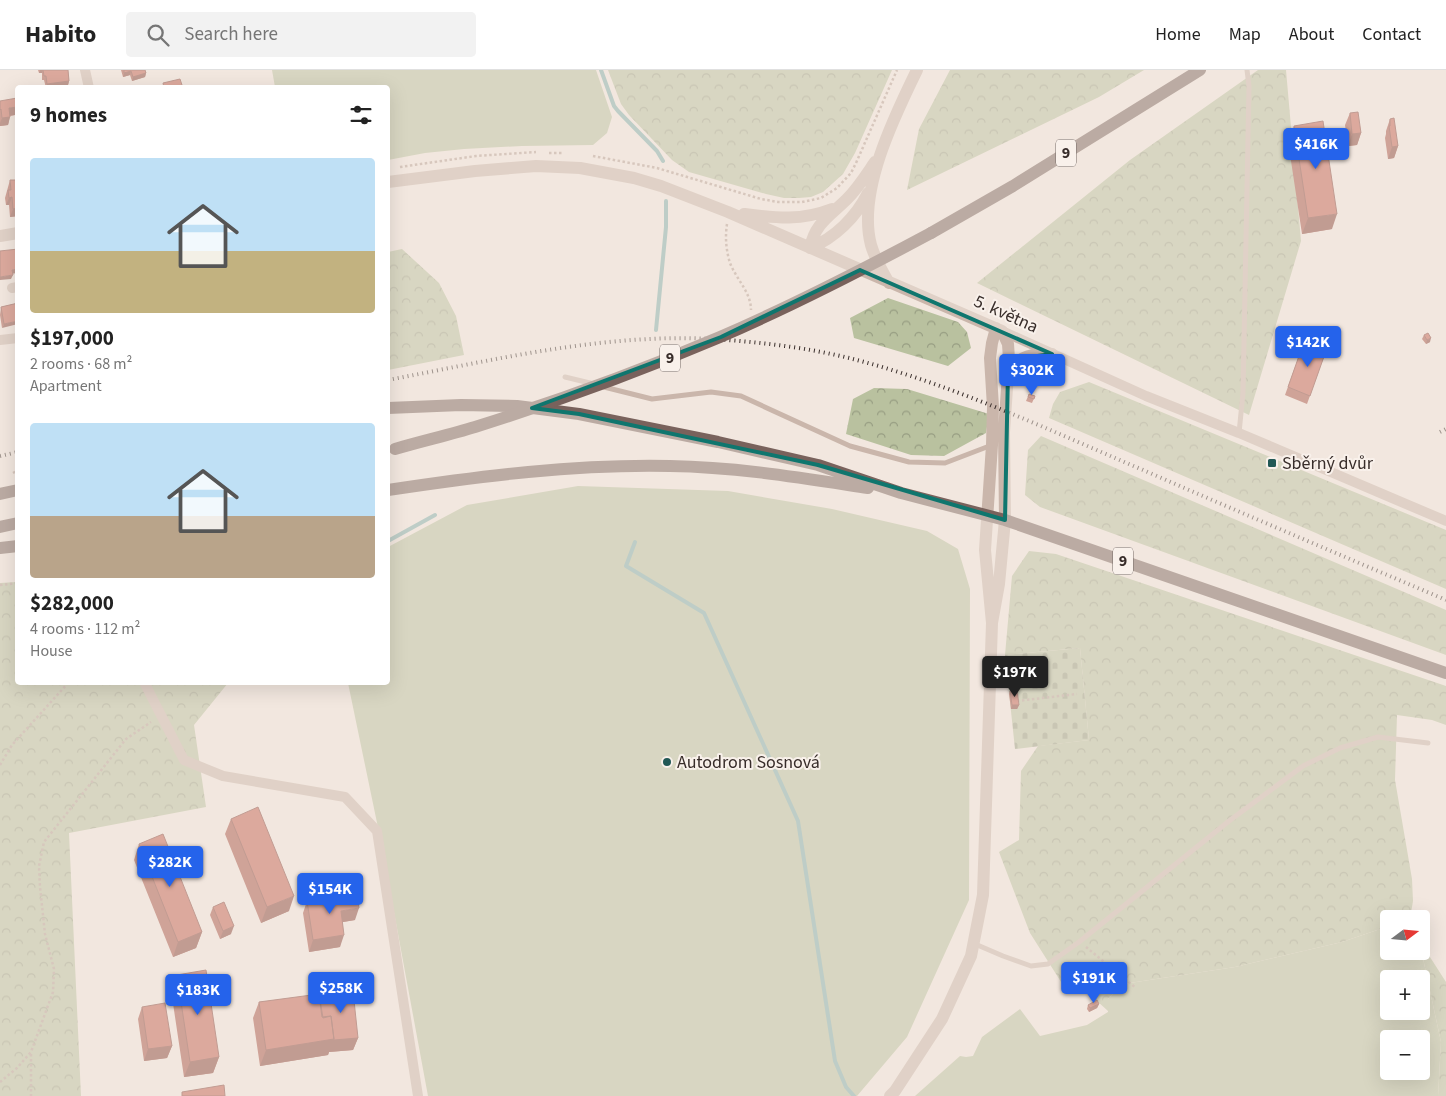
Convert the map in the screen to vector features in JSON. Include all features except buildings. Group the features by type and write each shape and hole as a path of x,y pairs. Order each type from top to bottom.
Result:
{"main road":[{"name":"9","path":"391,450 492,421 591,388 722,336 787,306 848,277 1012,186 1200,70"},
{"name":"9","path":"390,408 461,404 517,406 580,414 718,442 818,465 901,493 1005,520 1446,673"},
{"name":"9","path":"390,490 479,477 540,471 599,466 669,466 767,472 901,493"},
{"path":"0,494 15,491"},
{"path":"0,518 15,516"},
{"path":"0,526 15,524"},
{"path":"0,548 15,546"}],"street":[{"path":"85,70 88,85"},
{"path":"889,283 881,270 871,244 868,220 869,204 880,155 917,70"},
{"path":"810,248 818,226 862,182 880,155"},
{"name":"5. května","path":"390,182 475,171 536,166 580,168 634,178 661,186 728,212 1146,396 1239,433 1446,521"},
{"path":"810,248 826,241 841,229 861,206 873,183"},
{"path":"728,212 791,219 812,216 839,206"},
{"path":"0,236 15,234"},
{"path":"890,1096 942,1019 971,956 983,895 992,623 985,550 992,445 990,358 992,343 999,330 1008,344 1009,359 1004,432 1005,520 999,584 992,623"},
{"path":"0,340 15,338"},
{"path":"1008,371 1013,364 1023,358 1037,354 1052,354"},
{"path":"146,685 184,760 223,776 345,797 377,831 418,1096"}],"lane":[{"path":"1239,433 1243,374 1249,96 1247,70"},
{"path":"565,376 652,399 711,392 741,396 850,446 909,462 945,463 992,445"},
{"path":"974,943 1002,956 1031,966 1048,964 1079,942 1229,820 1303,766 1340,748 1378,737 1428,743"}],"path":[{"path":"585,156 657,168 778,202 802,202 821,198 837,188 851,173 897,70"},
{"path":"397,167 510,153 539,152"},
{"path":"549,153 568,154"},
{"path":"728,212 725,238 731,264 751,302 752,315"},
{"path":"0,585 15,583"},
{"path":"0,765 12,745 66,685"},
{"path":"1010,702 1077,694"},
{"path":"31,1096 31,1052 52,992 54,969 45,934 40,887 40,866 44,842 126,738 161,716"},
{"path":"1079,942 1136,988"},
{"path":"0,1082 18,1068 31,1052"}],"highlighted area":[{"path":"860,270 1052,354 1023,358 1008,371 1005,520 818,465 579,414 532,408 721,337"}],"green space":[{"path":"272,70 596,70 612,117 607,133 593,145 464,149 425,153 390,160 390,85 275,85"},
{"path":"608,70 892,70 855,153 843,174 823,192 811,197 784,198 689,172 672,160 621,104"},
{"path":"950,70 1144,70 1099,97 907,190 919,129"},
{"path":"1258,70 1286,70 1301,241 1249,415 977,283 1130,160"},
{"path":"402,249 439,283 456,316 464,355 390,370 390,252"},
{"path":"888,298 958,322 967,332 971,348 948,366 854,338 850,318"},
{"path":"1089,382 1446,530 1446,589 1049,418 1053,404 1060,392"},
{"path":"874,388 907,389 989,414 986,433 944,456 911,455 846,434 853,399"},
{"path":"1041,436 1446,610 1446,655 1040,507 1025,495 1028,450"},
{"name":"Autodrom Sosnová","path":"578,486 728,491 832,509 927,531 958,549 970,589 969,900 907,1037 857,1096 428,1096 381,842 348,685 390,685 390,546 467,505"},
{"path":"1029,551 1056,554 1446,686 1446,725 1432,720 1397,715 1395,780 1412,879 1412,910 1380,910 1380,929 1342,942 1235,967 1123,984 1108,999 1108,1011 1075,981 1063,985 1030,933 999,852 1019,840 1021,771 1038,746 1089,740 1080,648 1005,655 1012,576"},
{"path":"15,582 15,685 226,685 194,725 206,807 69,833 81,1096 0,1096 0,583"},
{"path":"1080,648 1089,740 1015,749 1005,655"},
{"path":"1380,929 1380,960 1423,960 1426,970 1380,970 1380,1020 1430,1020 1430,991 1441,1042 1438,1096 915,1096 960,1056 973,1056 982,1037 1020,1009 1040,1036 1087,1025 1108,1012 1108,999 1123,984 1235,967 1342,942"},
{"path":"1430,957 1446,982 1446,1096 1438,1096 1441,1042 1430,991 1430,970 1426,970 1423,960 1430,960"}],"waterway":[{"path":"601,70 614,106 657,151 663,161"},
{"path":"656,330 666,227 666,201"},
{"path":"390,540 435,515"},
{"path":"635,542 626,566 704,613 798,821 835,1061 846,1087 854,1096"}],"railway":[{"path":"390,380 549,350 631,340 713,339 768,344 822,352 894,371 1002,410 1446,600"},
{"path":"1440,432 1446,429"},
{"path":"0,456 15,453"}],"place":[{"name":"Sběrný dvůr","path":"1272,463"},
{"name":"Autodrom Sosnová","path":"667,762"}]}
